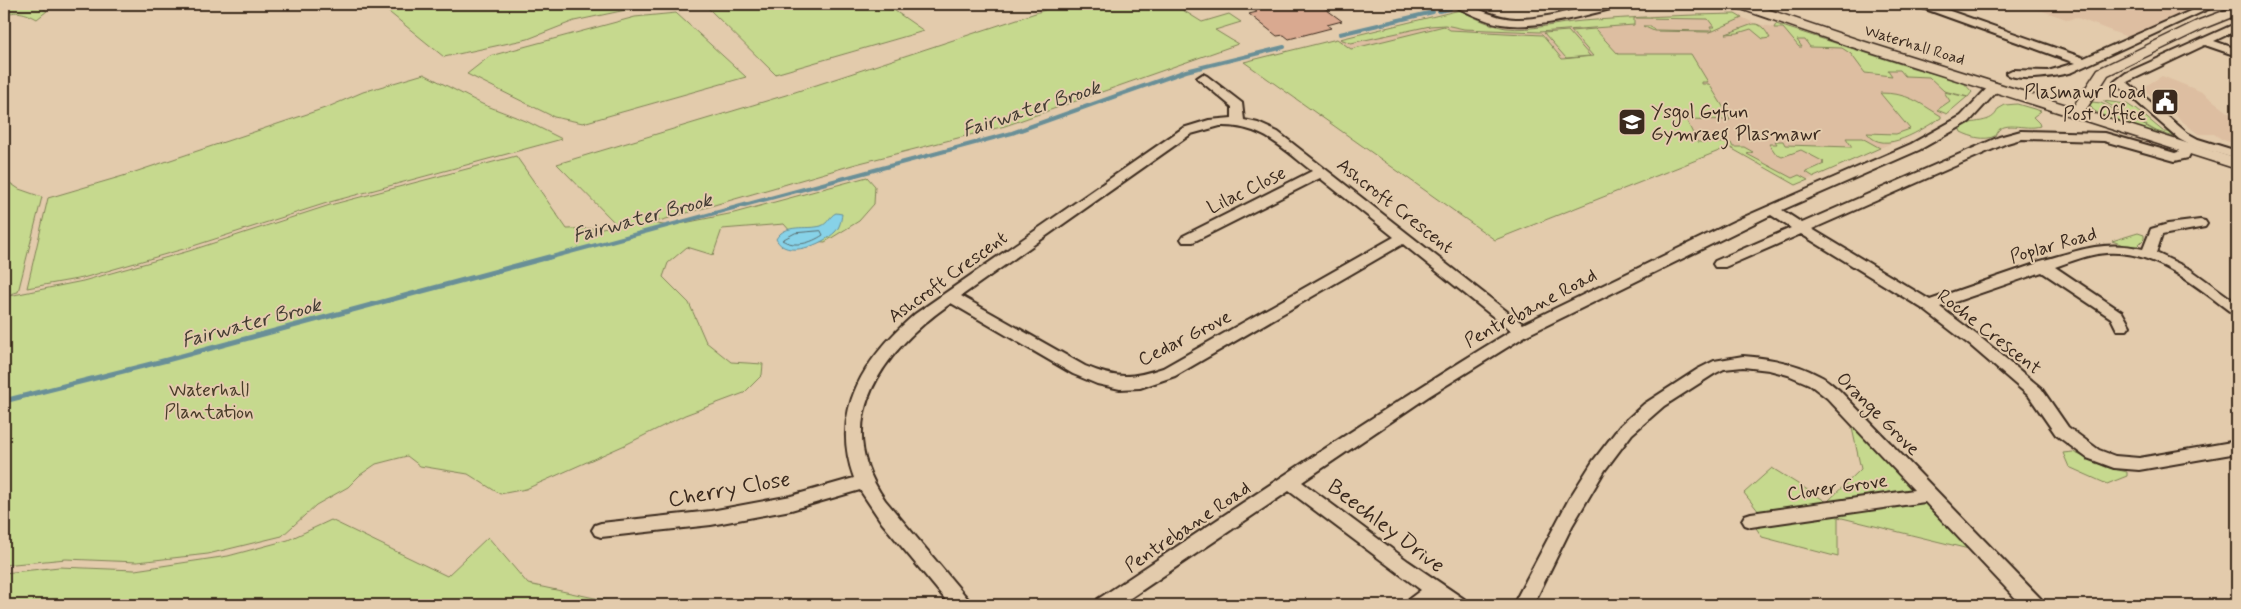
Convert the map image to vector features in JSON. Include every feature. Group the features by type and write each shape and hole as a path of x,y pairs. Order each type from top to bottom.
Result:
{"street":[{"path":"1458,4 1484,16 1516,22 1535,21 1618,4"},
{"name":"Waterhall Road","path":"1740,4 1854,43 2077,112"},
{"path":"1921,4 2084,62"},
{"path":"2012,73 2058,73 2214,4"},
{"path":"2237,10 2202,24 2111,68 2099,76 2077,112 2237,164"},
{"path":"2237,26 2121,80 2122,85 2183,136 2194,142 2237,155"},
{"path":"2205,41 2237,53"},
{"path":"2118,46 2139,55"},
{"path":"2111,68 2130,75"},
{"path":"1203,78 1238,106 1238,123"},
{"name":"Pentrebane Road","path":"1105,605 1474,359 1522,330 1772,210 1939,134 1966,119 1996,87"},
{"name":"Ashcroft Crescent","path":"961,605 888,517 864,482 855,452 854,435 855,418 863,387 881,356 892,342 920,317 1187,131 1210,124 1238,123 1261,128 1274,135 1522,330"},
{"path":"1720,264 2003,140 2021,135 2105,137 2175,156 2183,155 2187,148"},
{"name":"Lilac Close","path":"1188,238 1321,172"},
{"name":"Roche Crescent","path":"1772,210 1928,306 2013,371 2035,392 2062,431 2093,454 2114,462 2138,464 2237,447"},
{"path":"2148,254 2156,232 2168,228 2200,224"},
{"name":"Cedar Grove","path":"950,296 1079,370 1111,382 1140,382 1169,372 1404,237"},
{"name":"Poplar Road","path":"1928,306 2042,265 2100,248 2115,248 2148,254 2170,262 2190,274 2237,310"},
{"path":"2042,265 2117,315 2122,326"},
{"name":"Orange Grove","path":"1523,605 1563,527 1612,446 1631,424 1656,402 1720,365 1736,362 1796,371 1816,381 1838,400 2034,605"},
{"name":"Beechley Drive","path":"1290,481 1434,591 1457,605"},
{"name":"Cherry Close","path":"601,530 712,518 791,503 864,482"},
{"name":"Clover Grove","path":"1750,520 1929,495"},
{"path":"1416,605 1434,591"}],"shaded area":[{"path":"2022,4 2205,4 2127,37 2075,17 2069,20"},
{"name":"Ysgol Gyfun Gymraeg Plasmawr","path":"1460,10 1488,23 1531,29 1573,22 1656,15 1735,14 1756,24 1774,27 1776,24 1913,68 1951,78 1963,82 1972,92 1947,114 1943,114 1941,118 1912,134 1796,185 1729,147 1495,240 1244,62"},
{"path":"2162,76 2202,92 2237,119 2237,144 2223,140 2214,134 2198,134 2142,88"}],"green space":[{"path":"4,4 36,4 47,11 37,19 20,13 4,16"},
{"path":"379,4 654,4 574,21 528,39 444,57"},
{"path":"724,4 885,4 924,31 775,74 708,8"},
{"name":"Waterhall Plantation","path":"1063,4 1173,4 1202,22 1229,14 1241,22 1215,30 1238,44 1005,126 856,164 652,223 669,226 734,213 867,177 875,186 874,204 859,221 825,242 798,240 784,224 722,229 713,255 687,247 668,263 663,277 689,303 706,342 731,362 763,364 762,375 744,393 685,415 625,445 526,489 500,494 468,474 420,466 407,456 376,464 360,475 348,487 316,505 282,536 208,554 137,562 66,559 4,565 4,297 83,281 189,251 330,205 516,156 567,229 602,228 617,225 557,164 786,95"},
{"path":"1460,10 1494,25 1516,29 1582,21 1658,16 1735,14 1742,18 1713,31 1709,32 1654,31 1643,26 1651,26 1654,30 1712,31 1710,27 1714,27 1708,19 1634,18 1634,25 1539,32 1464,29 1445,25 1430,26 1351,43 1340,39"},
{"path":"676,13 746,77 583,123 554,117 467,74 490,56 635,17"},
{"path":"1753,24 1761,26 1770,38 1763,39 1751,29 1726,34"},
{"path":"1776,24 1963,82 1972,92 1968,97 1944,91 1929,77 1905,76 1900,70 1888,70 1892,76 1865,73 1851,54 1842,48 1810,47 1805,40 1797,40 1802,47 1799,47 1783,28 1774,28"},
{"name":"Ysgol Gyfun Gymraeg Plasmawr","path":"1444,26 1450,30 1542,35 1562,59 1593,56 1571,31 1595,29 1618,54 1691,54 1708,82 1702,82 1702,84 1709,84 1727,113 1716,113 1717,115 1727,115 1730,120 1686,119 1697,142 1731,143 1733,147 1744,147 1753,152 1747,154 1792,178 1799,175 1808,180 1796,185 1729,147 1495,240 1244,62 1337,39 1351,49"},
{"path":"1568,31 1590,56 1566,58 1544,33"},
{"path":"424,74 482,104 526,121 562,139 330,202 187,248 83,278 27,288 48,198 123,176 328,107 363,92"},
{"path":"1944,92 1967,97 1947,114 1937,110 1950,101"},
{"path":"1880,93 1890,93 1912,99 1926,106 1941,116 1941,118 1904,138 1883,142 1874,140 1867,133 1896,134 1910,129"},
{"path":"2103,101 2127,104 2164,132 2173,132 2180,139 2156,131"},
{"path":"2092,102 2101,103 2165,136 2103,116 2093,110 2090,105"},
{"path":"2017,104 2041,111 2033,117 2040,126 2008,126 1998,131 1995,136 1987,138 1974,137 1961,132 1959,127 1987,120 2005,105"},
{"path":"1846,138 1862,138 1880,148 1814,177 1806,172 1824,164 1822,163 1824,162 1801,150 1782,157 1776,154 1769,144 1777,144 1775,141 1783,141 1785,145 1852,147"},
{"path":"4,179 19,189 42,197 18,292 4,295"},
{"path":"2138,233 2144,235 2144,239 2137,246 2126,246 2112,241"},
{"path":"1855,416 1985,553 1838,517 1838,557 1762,537 1751,520 1763,517 1744,493 1772,468 1827,502 1861,469 1852,428"},
{"path":"2073,452 2106,467 2127,472 2127,476 2107,484 2069,467 2063,453"},
{"path":"331,520 447,576 488,537 528,584 628,605 4,605 4,573 59,567 135,570 228,556 288,540"}],"water":[{"path":"836,213 842,214 837,230 814,245 805,248 788,248 781,245 776,239 780,234 790,229 821,226"}],"building":[{"path":"1246,4 1319,4 1342,21 1327,25 1331,28 1289,39 1284,35 1277,36 1249,14 1257,12"}],"waterway":[{"name":"Fairwater Brook","path":"1439,11 1450,9"},
{"name":"Fairwater Brook","path":"1340,34 1433,12"},
{"name":"Fairwater Brook","path":"544,259 1012,133 1186,71 1284,47"},
{"name":"Fairwater Brook","path":"4,401 167,360 549,257"}],"place":[{"name":"Plasmawr Road Post Office","path":"2165,102"},
{"name":"Ysgol Gyfun Gymraeg Plasmawr","path":"1632,122"}]}
